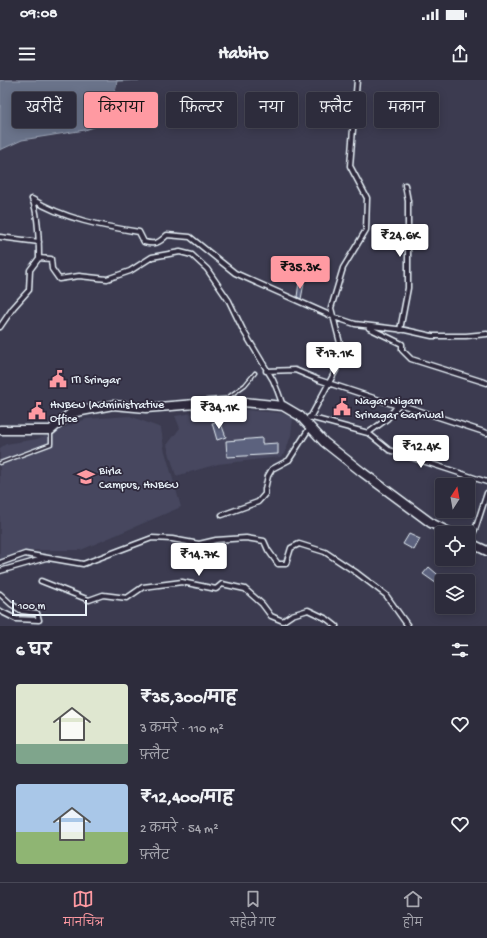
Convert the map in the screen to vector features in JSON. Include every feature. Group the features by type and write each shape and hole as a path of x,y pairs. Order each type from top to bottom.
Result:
{"highway":[{"path":"0,429 51,430 71,413 113,405 146,408 233,401 283,406 300,416 324,442 362,472 437,526"},
{"path":"475,545 487,551"}],"street":[{"path":"310,418 336,370 340,343 332,308 343,268 366,230 367,198 350,166 357,80"},
{"path":"400,330 408,288 408,202 405,185"},
{"path":"0,327 2,319 29,290 30,270 40,258 35,205 32,199 45,207 78,219 139,232 144,242 153,245 159,243 167,235 190,237 235,274 334,317 355,324 432,336 466,336 487,334"},
{"path":"0,237 39,242"},
{"path":"40,258 51,259 52,269 59,279 79,276 107,279 130,271 152,256 180,252 192,255 205,266 221,288 276,386 283,406"},
{"path":"365,326 402,344 402,350 411,359 487,383"},
{"path":"266,370 295,370 398,406 400,404 487,433"},
{"path":"368,433 387,419 398,406"},
{"path":"300,416 368,433 389,450 487,482"},
{"path":"222,515 258,502 262,498 265,494 272,470 289,460 310,427"},
{"path":"475,529 487,493"},
{"path":"0,563 25,554 83,564 152,538 172,539 199,544 216,540 246,538 264,541 268,550 278,564 286,564 290,548 299,544 325,552 357,572 386,595 408,626"},
{"path":"0,571 48,558"},
{"path":"41,581 89,600 103,595 127,598 143,587 182,582 216,589 222,584 245,589 262,604 271,616 283,621 292,615 308,610 327,618 336,626"},
{"path":"0,594 22,611 37,613 39,620 16,619 0,611"}],"lane":[{"path":"222,402 245,385 255,373"},
{"path":"0,463 51,444 51,430"}],"shaded area":[{"path":"0,80 147,80 117,81 115,92 84,92 84,128 91,128 22,140 0,150"},
{"path":"223,408 281,413 293,418 291,435 285,454 280,457 218,464 176,476 167,445 180,428 175,416"},
{"name":"Birla Campus, HNBGU","path":"130,416 161,428 164,448 181,507 81,550 36,550 0,560 0,448 6,444 37,439 86,419"}],"building":[{"path":"299,282 304,283 301,299 297,297"},
{"path":"220,421 226,437 217,440 212,423"},
{"path":"262,438 262,444 278,443 278,454 227,457 226,441"},
{"path":"409,534 420,539 414,550 403,544"},
{"path":"429,567 437,574 435,574 435,582 423,574"}],"place":[{"name":"ITI Sringar","path":"58,379"},
{"name":"Nagar Nigam Srinagar Garhwal","path":"342,407"},
{"name":"HNBGU (Administrative Office","path":"37,411"},
{"name":"Birla Campus, HNBGU","path":"86,477"}]}
